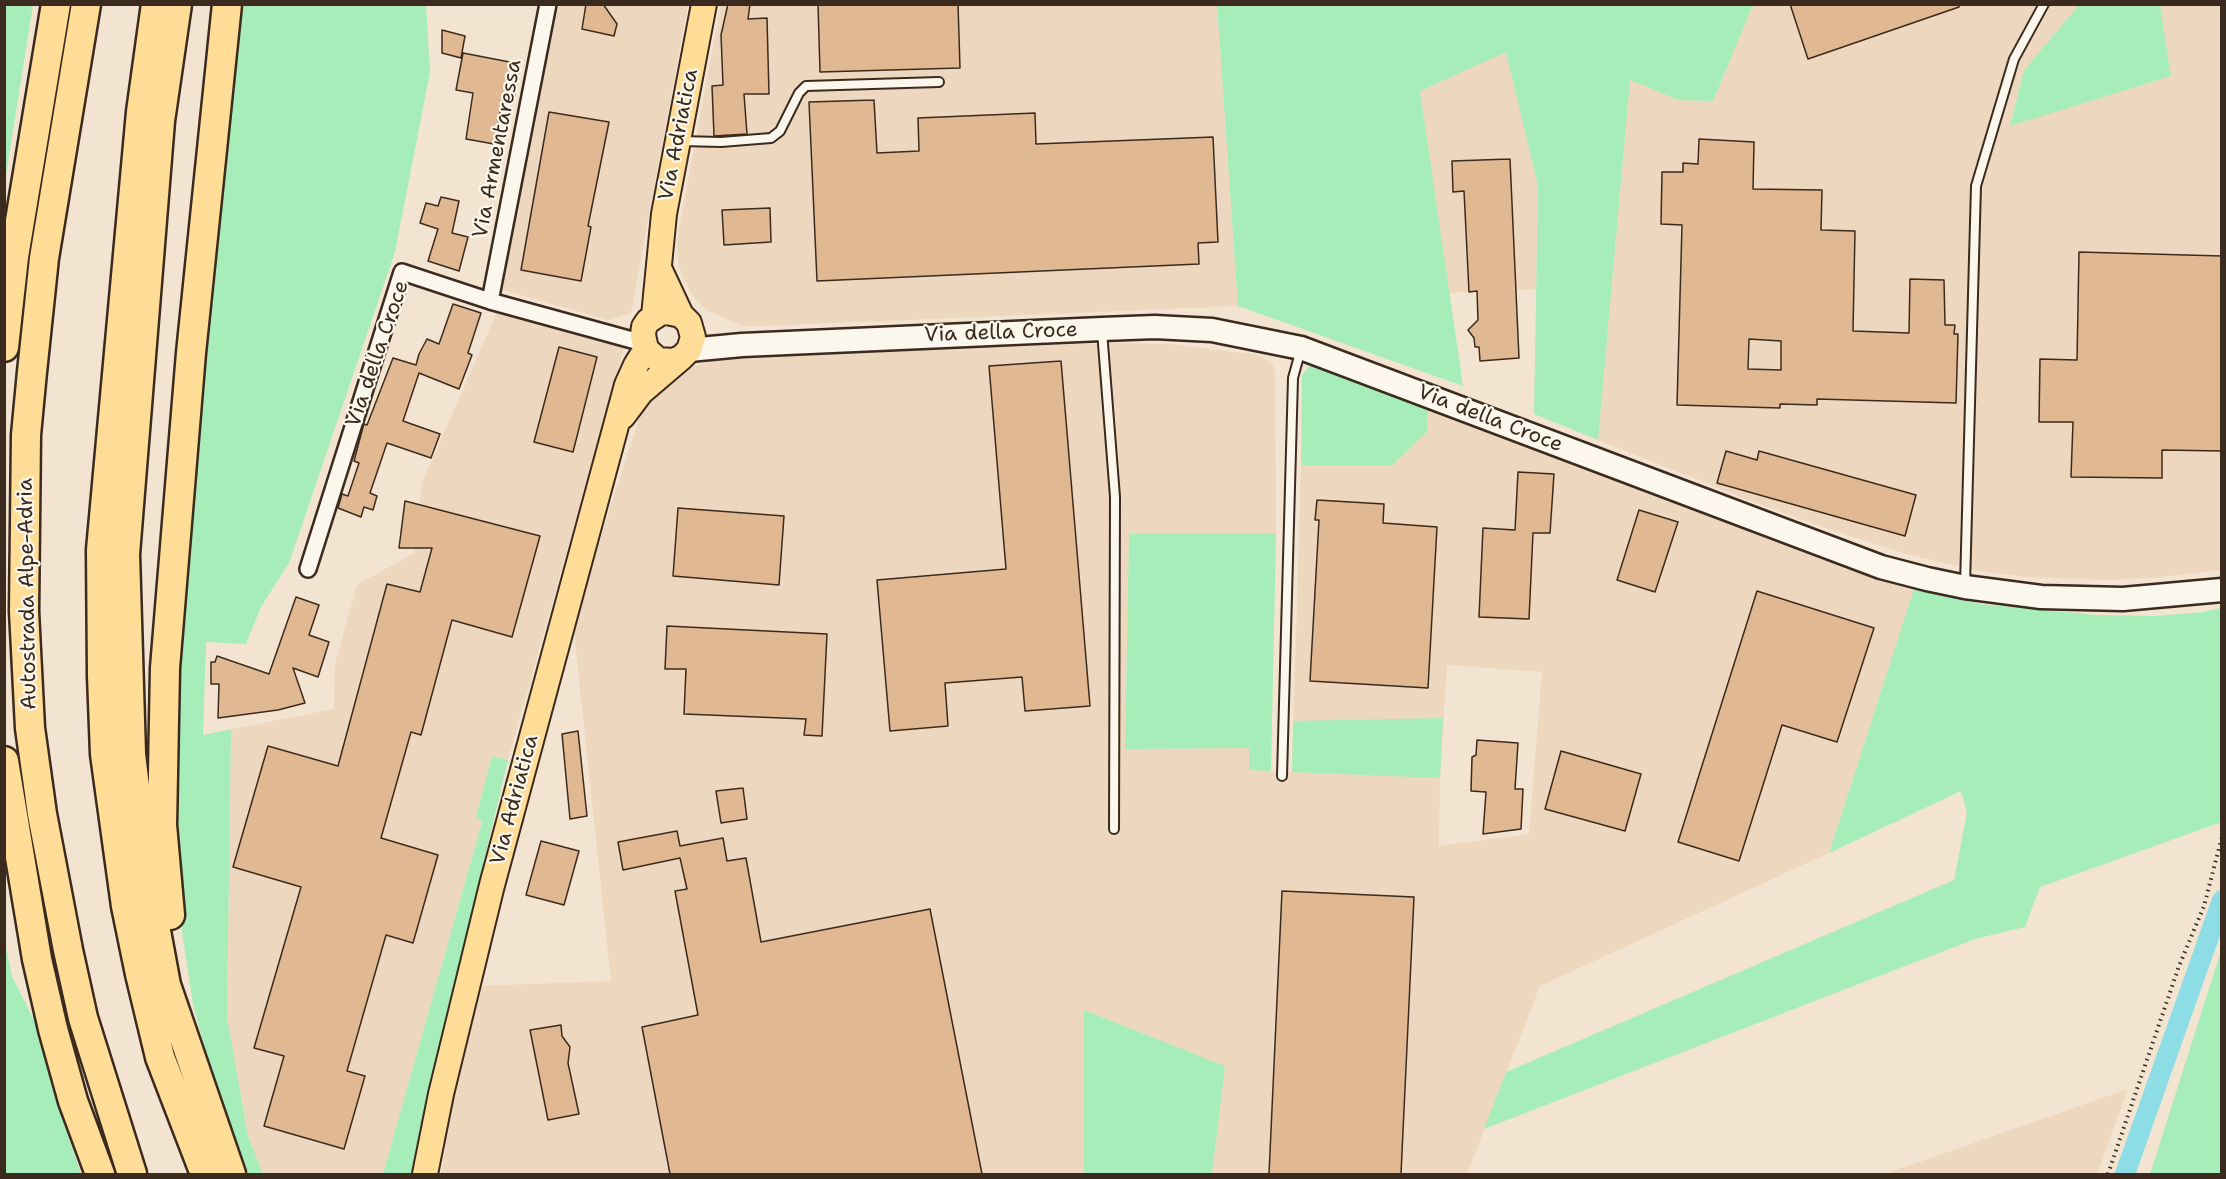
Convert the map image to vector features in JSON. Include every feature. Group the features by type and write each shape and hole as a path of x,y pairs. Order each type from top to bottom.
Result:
{"highway":[{"path":"4,347 14,257 56,4"},
{"name":"Autostrada Alpe-Adria","path":"86,4 44,258 32,372 26,435 24,611 30,728 42,814 68,950 83,1018 132,1174"},
{"path":"156,4 141,112 101,550 105,754 126,906 140,974 160,1057 205,1174"},
{"path":"177,4 160,121 125,554 131,754 145,872 166,985 231,1174"},
{"path":"191,1060 170,909 162,825 165,668 191,353 227,4"},
{"path":"4,761 37,959 53,1029 73,1101 100,1174"}],"main road":[{"name":"Via Adriatica","path":"425,1174 441,1094 492,885 627,385 645,346 644,327 654,316 664,214 704,4"},
{"name":"Via Adriatica","path":"616,428 641,392 685,354 693,337 667,288 658,265"},
{"path":"654,316 667,312 685,319"},
{"name":"Via della Croce","path":"685,319 742,345"},
{"name":"Via della Croce","path":"685,354 742,345 1155,327 1212,330 1301,348 1881,567 1965,587 2041,597 2123,599 2222,590"},
{"path":"645,346 658,360 674,361 685,354"}],"street":[{"name":"Via Armentaressa","path":"490,301 548,4"},
{"name":"Via della Croce","path":"308,569 402,272 490,301 645,346"}],"lane":[{"path":"1965,587 1976,186 2014,59 2044,4"},
{"path":"679,141 771,138 780,131 799,93 806,86 939,82"},
{"path":"1102,329 1115,497 1114,829"},
{"path":"1282,776 1293,378 1301,348"}],"path":[{"path":"2108,1174 2179,966 2204,906 2222,837"}],"shaded area":[{"path":"555,5 688,5 631,313 608,320 502,290"},
{"path":"721,5 1217,5 1238,306 766,326 744,326 708,311 696,300 686,284 678,265 677,239"},
{"path":"1753,5 2079,5 2024,70 2010,125 2171,76 2160,5 2221,5 2221,570 2153,578 2108,580 2025,577 1980,571 1909,555 1831,530 1598,440 1630,80 1678,100 1713,101"},
{"path":"1506,51 1538,186 1536,289 1449,293 1420,91"},
{"path":"497,312 624,348 508,760 492,756 476,815 482,821 383,1174 263,1174 248,1136 227,1017 231,729 334,709 335,664 357,585 414,553 422,483"},
{"path":"1117,343 1169,344 1259,355 1273,365 1275,375 1276,534 1129,534 1125,749 1249,748 1249,770 1292,772 1301,465 1392,465 1427,432 1428,409 1914,589 1829,853 1540,986 1467,1174 1212,1174 1225,1066 1084,1010 1084,1174 441,1174 450,1116 478,986 611,981 573,622 639,419 647,404 676,377 692,367 730,357 841,351","holes":["1447,665 1542,672 1529,834 1439,846 1440,778"]},
{"path":"2128,1089 2097,1174 1885,1174"}],"green space":[{"path":"4,5 33,5 5,181"},
{"path":"236,5 426,5 430,72 395,252 289,563 261,607 246,644 206,642 203,735 231,729 227,1017 248,1136 263,1174 248,1174 215,1087 193,1004 172,850 175,664"},
{"path":"1217,5 1753,5 1713,101 1678,100 1630,80 1598,440 1534,414 1538,186 1506,52 1420,91 1463,386 1238,306"},
{"path":"2079,5 2160,5 2171,76 2010,126 2024,70"},
{"path":"1311,364 1366,383 1428,409 1427,432 1392,465 1301,465 1302,375"},
{"path":"1129,534 1276,534 1271,771 1249,770 1249,748 1125,749"},
{"path":"1914,589 1981,604 2096,615 2154,616 2203,612 2221,608 2222,817 2219,823 2040,887 2025,927 1975,939 1484,1129 1506,1072 1954,880 1967,812 1961,791 1829,853"},
{"path":"1443,718 1440,778 1292,772 1293,721"},
{"path":"492,756 508,760 411,1174 383,1174 482,822 476,816"},
{"path":"4,938 12,976 37,1026 57,1103 81,1174 5,1174"},
{"path":"2221,951 2221,1174 2150,1174"},
{"path":"1084,1010 1225,1066 1212,1174 1084,1174"}],"building":[{"path":"586,4 603,4 617,24 614,36 582,29"},
{"path":"728,4 750,4 748,19 767,18 769,94 744,94 747,134 714,136 712,86 723,85 721,35"},
{"path":"818,4 958,4 960,68 820,72"},
{"path":"1790,4 1959,4 1959,7 1808,59"},
{"path":"442,30 465,36 461,58 442,53"},
{"path":"463,53 520,64 514,100 503,98 494,144 466,139 473,93 456,90"},
{"path":"874,100 877,153 919,151 918,118 1035,113 1036,144 1213,137 1218,242 1198,243 1199,264 817,281 809,102"},
{"path":"549,112 609,122 588,226 591,227 581,281 521,270"},
{"path":"1699,139 1754,142 1753,189 1822,190 1821,230 1855,231 1853,331 1909,333 1910,279 1944,280 1945,325 1955,325 1954,334 1958,334 1956,403 1817,399 1817,405 1780,404 1780,408 1677,405 1682,225 1661,224 1662,172 1683,172 1683,163 1698,164","holes":["1749,339 1781,341 1781,370 1748,369"]},
{"path":"1510,159 1519,358 1480,361 1479,347 1475,347 1474,338 1468,330 1478,320 1477,291 1469,292 1464,191 1453,192 1452,161"},
{"path":"441,197 459,201 452,233 468,237 459,271 428,261 438,229 420,223 426,203 438,206"},
{"path":"770,208 771,242 724,245 722,210"},
{"path":"2079,252 2222,256 2222,451 2162,450 2162,478 2071,477 2073,422 2039,422 2040,359 2077,360"},
{"path":"453,304 481,313 468,353 472,355 459,389 419,373 403,421 440,434 431,458 387,443 370,493 377,496 373,510 364,507 361,517 338,508 342,494 348,496 359,463 354,461 363,427 364,424 367,425 393,358 416,365 427,339 439,344"},
{"path":"559,347 597,357 573,452 534,442"},
{"path":"1061,361 1090,706 1025,711 1022,677 945,683 948,726 890,731 877,580 1006,569 989,366"},
{"path":"1726,451 1757,460 1759,451 1916,495 1905,536 1717,483"},
{"path":"1518,472 1554,474 1550,533 1533,533 1529,619 1479,617 1483,528 1515,530"},
{"path":"1317,500 1384,504 1383,523 1437,527 1428,688 1310,681 1319,520 1315,520"},
{"path":"405,501 540,536 512,637 452,620 421,735 411,732 381,838 438,855 413,943 386,935 347,1071 365,1076 344,1149 264,1126 284,1056 254,1048 301,887 233,867 268,746 338,766 387,584 420,592 432,548 399,548"},
{"path":"678,508 784,516 779,585 673,576"},
{"path":"1639,510 1678,522 1655,592 1617,580"},
{"path":"1757,591 1874,628 1837,742 1782,725 1739,861 1678,842"},
{"path":"296,597 319,605 309,635 329,642 318,677 293,668 305,703 278,710 218,718 219,684 211,684 211,662 215,662 217,656 269,674"},
{"path":"667,626 827,634 822,736 804,735 806,719 684,714 686,669 665,669"},
{"path":"578,731 587,816 570,819 562,734"},
{"path":"1477,740 1518,743 1515,789 1523,789 1521,829 1483,834 1486,792 1471,791 1472,757 1476,755"},
{"path":"1561,751 1641,774 1625,831 1545,809"},
{"path":"743,788 747,819 721,823 716,791"},
{"path":"677,831 680,846 723,838 727,861 746,858 761,942 930,909 982,1174 670,1174 642,1027 698,1015 675,891 687,889 680,858 623,870 618,842"},
{"path":"541,841 579,851 564,905 526,895"},
{"path":"1282,891 1414,897 1401,1174 1269,1174"},
{"path":"561,1025 562,1036 570,1047 568,1063 579,1114 548,1120 530,1030"}],"waterway":[{"path":"2125,1174 2222,900"}]}
